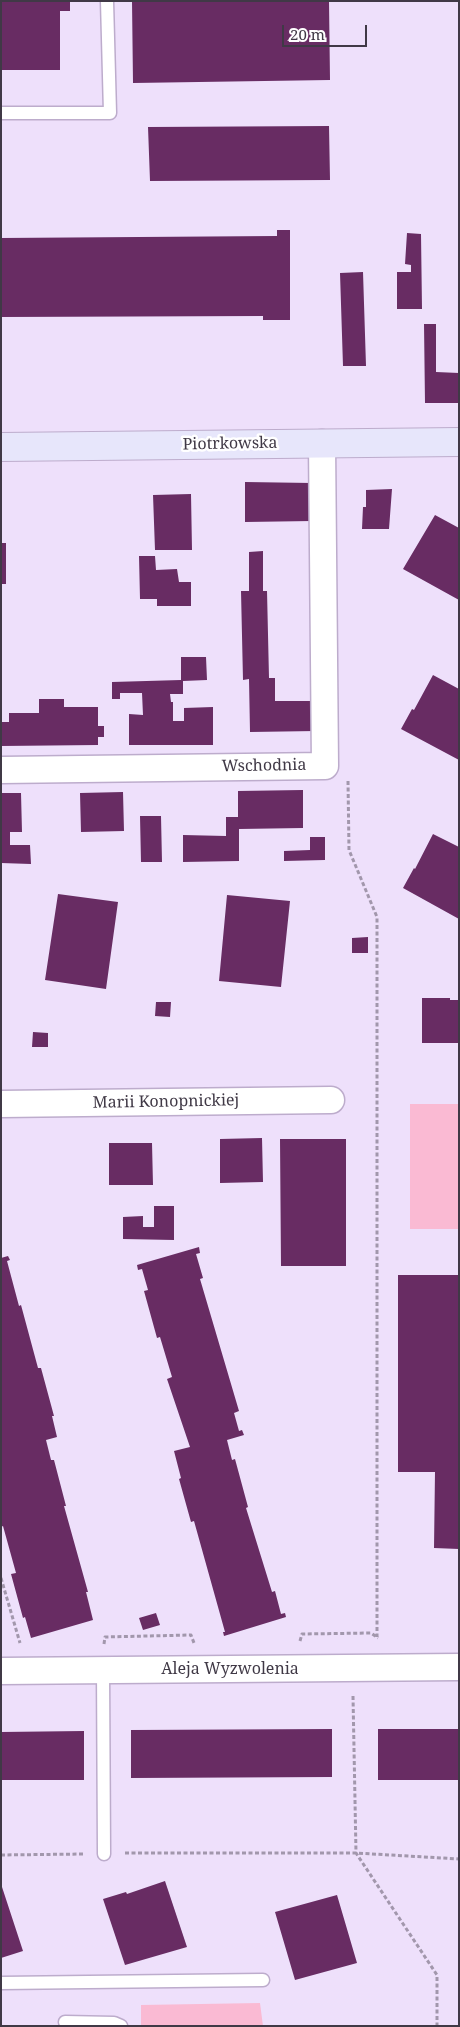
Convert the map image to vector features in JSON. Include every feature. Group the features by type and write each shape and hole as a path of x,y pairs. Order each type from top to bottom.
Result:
{"street":[{"name":"Piotrkowska","path":"1,447 459,442"},
{"name":"Wschodnia","path":"1,770 325,766 322,443"},
{"name":"Marii Konopnickiej","path":"1,1104 332,1100"},
{"name":"Aleja Wyzwolenia","path":"1,1671 459,1668"}],"lane":[{"path":"1,113 110,113 107,1"},
{"path":"103,1670 104,1854"},
{"path":"1,1983 263,1980"},
{"path":"65,2022 114,2023 121,2026"}],"path":[{"path":"348,780 349,850 377,917 377,1637"},
{"path":"1,1578 20,1644"},
{"path":"353,1696 356,1852 437,1975 437,2026"},
{"path":"1,1855 356,1852 459,1859"}],"shaded area":[{"path":"410,1104 459,1104 459,1229 410,1229"},
{"path":"260,2003 263,2026 141,2026 141,2005"}],"building":[{"path":"1,1 70,1 70,11 60,11 60,70 1,70"},
{"path":"132,1 329,1 330,80 133,83"},
{"path":"329,126 330,180 150,181 148,127"},
{"path":"277,230 290,230 290,320 263,320 263,316 1,317 1,238 277,236"},
{"path":"407,233 421,234 422,309 397,309 397,272 411,272 411,265 405,264"},
{"path":"363,272 366,366 343,366 340,273"},
{"path":"424,324 436,324 436,372 459,373 459,403 425,403"},
{"path":"245,482 312,483 312,521 245,522"},
{"path":"392,489 389,529 362,529 363,507 366,507 366,490"},
{"path":"191,494 192,550 155,550 153,495"},
{"path":"435,515 459,528 459,600 403,569"},
{"path":"1,543 6,543 6,584 1,584"},
{"path":"263,551 263,591 267,591 269,678 275,678 275,701 316,701 316,731 250,732 249,679 243,680 241,591 249,591 249,552"},
{"path":"139,556 155,556 156,570 177,569 179,582 191,582 191,606 157,606 157,599 140,599"},
{"path":"181,657 206,657 207,680 183,681 183,694 170,694 171,702 173,702 173,721 184,721 184,708 213,707 213,745 129,745 129,714 143,715 142,693 120,693 120,699 112,699 112,682 181,680"},
{"path":"433,675 459,689 459,760 401,729"},
{"path":"39,699 64,699 64,707 98,707 98,726 104,726 104,737 98,737 98,745 1,746 1,722 9,722 9,713 39,713"},
{"path":"303,790 303,828 239,829 239,861 183,862 183,835 226,836 226,817 238,817 238,791"},
{"path":"123,792 124,831 81,832 80,793"},
{"path":"1,793 21,793 22,832 10,832 10,845 30,845 31,864 1,863"},
{"path":"140,816 161,816 162,862 141,862"},
{"path":"433,834 459,847 459,919 403,888"},
{"path":"310,837 325,837 325,860 284,861 284,851 310,850"},
{"path":"58,894 118,902 106,989 45,980"},
{"path":"227,895 290,901 281,987 219,981"},
{"path":"368,937 368,953 352,953 352,938"},
{"path":"422,998 450,998 450,1000 459,1000 459,1043 422,1043"},
{"path":"156,1002 171,1002 170,1017 155,1016"},
{"path":"33,1032 48,1033 48,1047 32,1047"},
{"path":"262,1138 263,1182 220,1183 220,1139"},
{"path":"280,1139 346,1139 346,1266 281,1266"},
{"path":"109,1143 152,1143 153,1185 109,1185"},
{"path":"154,1206 174,1206 174,1240 123,1239 123,1217 143,1216 143,1227 154,1227"},
{"path":"199,1247 200,1253 196,1254 203,1278 200,1279 239,1411 234,1413 239,1431 242,1430 244,1435 227,1440 232,1460 235,1459 248,1507 246,1508 272,1592 275,1591 281,1614 285,1613 286,1617 224,1636 223,1632 225,1632 194,1521 191,1522 179,1479 181,1478 174,1451 190,1447 167,1379 172,1377 160,1337 157,1338 144,1291 148,1290 142,1269 138,1270 137,1265"},
{"path":"8,1256 10,1260 7,1261 19,1306 21,1305 38,1368 41,1368 54,1416 52,1416 57,1437 46,1440 51,1460 54,1460 66,1506 64,1506 88,1592 86,1592 93,1620 31,1638 25,1617 23,1618 11,1574 16,1573 3,1526 1,1527 1,1258"},
{"path":"398,1275 459,1275 459,1549 434,1548 435,1472 398,1472"},
{"path":"156,1613 160,1625 143,1630 139,1618"},
{"path":"332,1729 332,1777 131,1778 131,1730"},
{"path":"378,1729 459,1729 459,1780 378,1780"},
{"path":"84,1731 84,1780 1,1780 1,1732"},
{"path":"165,1881 187,1947 125,1965 103,1899 126,1892 127,1894"},
{"path":"1,1888 23,1951 1,1958"},
{"path":"337,1895 357,1963 295,1980 275,1912"}]}
